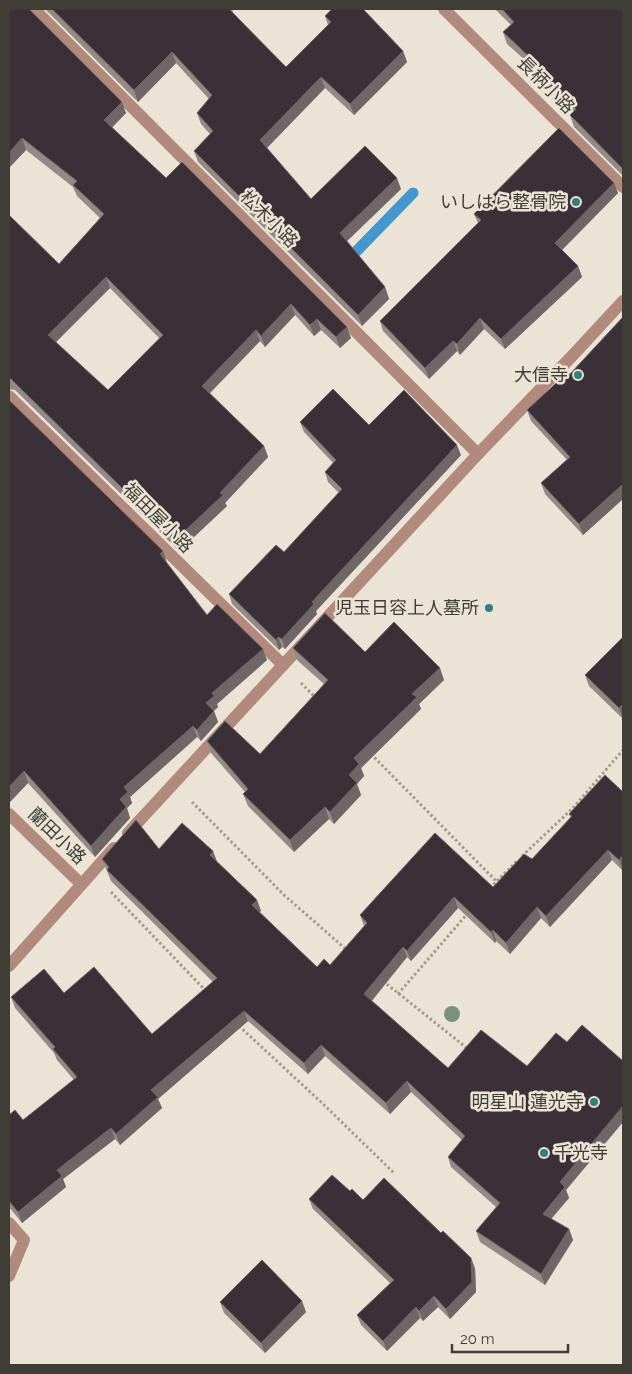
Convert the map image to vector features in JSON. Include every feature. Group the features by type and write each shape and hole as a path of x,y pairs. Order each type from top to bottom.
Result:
{"street":[{"name":"松木小路","path":"34,9 478,454"},
{"name":"長柄小路","path":"444,9 623,187"},
{"path":"9,966 174,783 478,454 623,301"},
{"name":"福田屋小路","path":"9,396 283,665"},
{"name":"蘭田小路","path":"9,814 81,884"},
{"path":"9,1223 24,1240 9,1276"}],"path":[{"path":"283,665 317,700"},
{"path":"365,749 496,881"},
{"path":"490,888 573,808 623,750"},
{"path":"174,783 284,895 355,957"},
{"path":"92,872 213,998"},
{"path":"398,994 470,911"},
{"path":"377,975 468,1049"},
{"path":"233,1019 394,1173"}],"building":[{"path":"9,9 29,9 122,102 104,120 166,178 182,162 347,327 336,337 317,319 310,325 291,304 261,336 256,330 202,386 264,446 220,493 223,495 175,540 9,379 9,215 59,264 104,214 73,185 77,181 22,138 9,153","holes":["106,277 163,335 108,390 48,335"]},
{"path":"52,9 231,9 286,67 331,22 325,16 332,9 363,9 403,51 350,104 321,77 260,140 311,199 365,146 397,178 340,233 385,287 358,315 194,151 213,131 197,113 212,95 172,52 134,90"},
{"path":"502,9 623,9 623,169 570,115 576,109 534,68 537,64 503,32 514,22"},
{"path":"559,128 614,183 555,243 578,266 501,339 480,318 457,344 453,341 425,368 380,321 481,220 474,214"},
{"path":"623,317 623,484 579,524 541,483 570,457 527,410 568,372 570,374"},
{"path":"333,389 369,425 404,390 457,445 312,602 314,604 282,639 278,637 276,640 229,594 276,545 284,552 342,489 325,472 336,460 300,422"},
{"path":"9,400 163,551 160,554 207,615 217,604 263,649 212,693 214,696 206,703 214,711 197,730 193,726 124,787 128,792 120,799 126,807 91,846 24,771 9,787"},
{"path":"325,613 365,652 394,622 440,668 412,694 417,697 354,758 359,764 349,775 357,783 330,812 325,807 290,840 243,794 248,789 207,741 225,721 260,754 328,680 293,648"},
{"path":"623,637 623,704 619,708 585,675"},
{"path":"605,775 623,792 623,855 619,860 608,850 546,916 537,907 506,943 493,930 491,932 454,897 407,951 403,947 364,994 448,1068 481,1030 527,1066 556,1033 567,1042 582,1025 623,1061 623,1106 560,1182 565,1187 543,1214 569,1229 541,1274 476,1231 500,1203 448,1157 465,1136 407,1081 386,1103 321,1045 304,1063 244,1011 151,1090 158,1097 116,1134 111,1128 57,1170 62,1176 18,1212 9,1201 9,1115 15,1110 23,1120 77,1077 53,1049 55,1047 11,997 44,969 64,993 94,967 152,1034 217,978 107,870 109,867 102,859 136,820 159,849 182,823 213,851 210,855 257,900 252,905 317,967 324,959 330,965 367,923 360,915 435,833 493,887 524,854 532,859 572,816 569,814"},
{"path":"332,1175 350,1191 352,1189 363,1200 384,1178 441,1233 443,1231 471,1258 472,1282 446,1309 434,1296 419,1311 416,1307 383,1341 357,1315 394,1280 309,1199"},
{"path":"262,1260 302,1301 261,1343 220,1302"}],"waterway":[{"path":"346,262 413,193"}],"place":[{"name":"いしはら整骨院","path":"576,202"},
{"name":"大信寺","path":"578,375"},
{"name":"児玉日容上人墓所","path":"489,608"},
{"name":"明星山 蓮光寺","path":"594,1102"},
{"name":"千光寺","path":"544,1153"}]}
